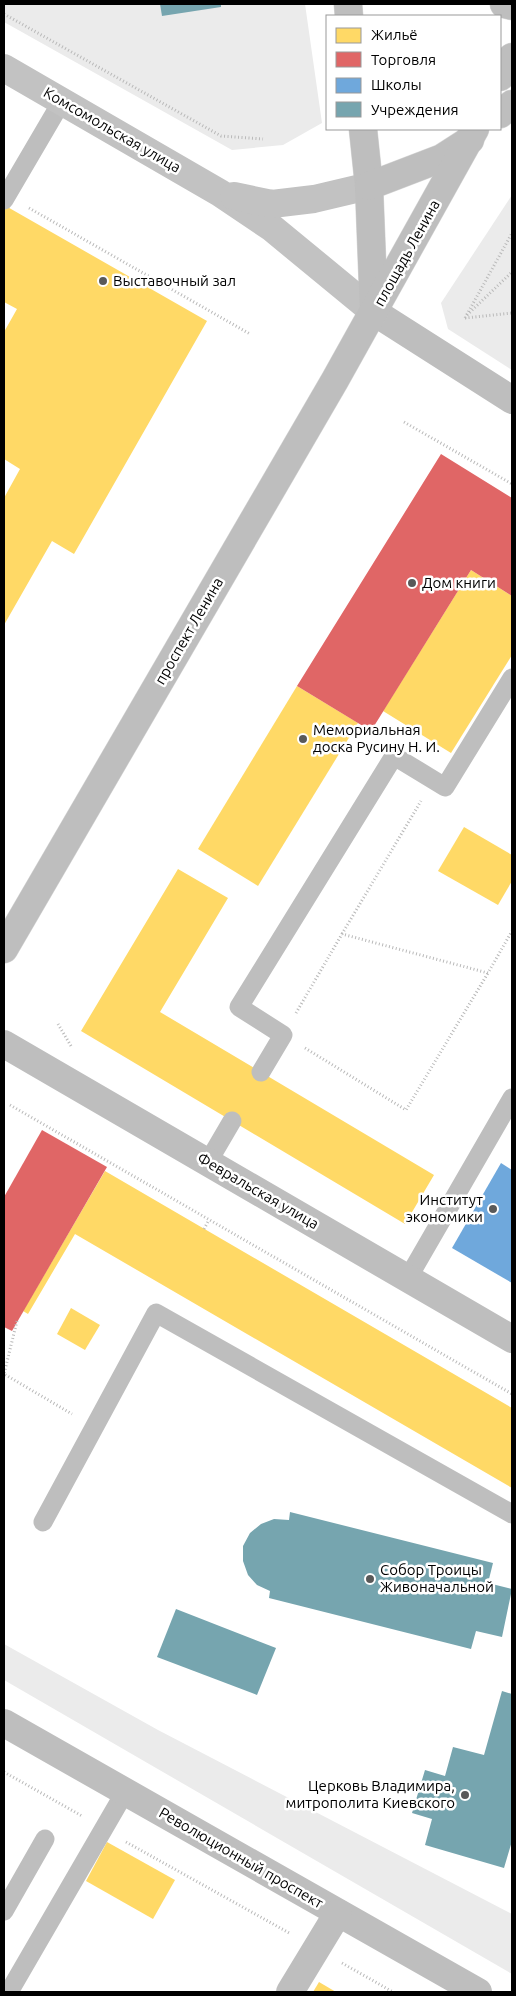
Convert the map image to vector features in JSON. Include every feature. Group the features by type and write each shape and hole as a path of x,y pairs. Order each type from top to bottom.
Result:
{"main road":[{"name":"Комсомольская улица","path":"4,68 220,193"},
{"path":"220,193 272,204 314,199 369,186"},
{"path":"220,193 272,228 374,312"}],"street":[{"path":"504,4 512,6"},
{"path":"501,75 512,57"},
{"path":"501,113 512,104"},
{"name":"площадь Ленина","path":"363,130 369,186 374,312"},
{"path":"369,186 442,158 476,132"},
{"name":"площадь Ленина","path":"374,312 476,132"},
{"path":"374,312 512,400"},
{"name":"проспект Ленина","path":"4,949 374,312"},
{"name":"Февральская улица","path":"4,1044 512,1339"},
{"name":"Революционный проспект","path":"4,1723 478,1992"},
{"path":"290,1992 338,1913"}],"lane":[{"path":"5,198 62,101"},
{"path":"261,1072 283,1035 239,1007 394,756 445,787 512,678"},
{"path":"408,1278 512,1098"},
{"path":"208,1162 232,1122"},
{"path":"43,1522 156,1313 512,1514"},
{"path":"9,1992 125,1792"},
{"path":"4,1911 45,1839"}],"path":[{"path":"4,14 221,136 263,139"},
{"path":"5,198 250,334"},
{"path":"464,318 512,232"},
{"path":"464,318 512,272"},
{"path":"464,318 512,313"},
{"path":"404,422 512,484"},
{"path":"433,780 283,1035 406,1110 512,932"},
{"path":"342,934 488,973"},
{"path":"10,1105 512,1394"},
{"path":"204,1229 209,1220"},
{"path":"18,1321 4,1374 95,1426"},
{"path":"4,1772 393,1992"}],"shaded area":[{"path":"4,4 305,4 322,123 283,145 232,150 4,22"},
{"path":"512,195 512,370 448,329 441,303"},
{"path":"4,1644 158,1730 512,1914 512,1974 4,1680"}],"building: Жильё":[{"path":"4,205 207,321 74,554 52,541 4,625 4,498 20,469 4,459 4,332 17,309 4,302"},
{"path":"471,570 512,596 512,655 451,753 383,711"},
{"path":"297,686 358,723 258,886 198,849"},
{"path":"464,827 512,855 512,881 498,905 438,871"},
{"path":"178,869 228,898 160,1012 434,1175 405,1224 81,1031"},
{"path":"105,1171 512,1408 512,1488 75,1234 28,1314 23,1311"},
{"path":"71,1308 100,1325 85,1350 57,1334"},
{"path":"107,1842 175,1880 153,1919 86,1881"},
{"path":"319,1982 336,1992 313,1992"}],"building: Торговля":[{"name":"Дом книги","path":"441,454 512,498 512,596 471,570 371,731 297,686"},
{"path":"42,1130 107,1167 12,1331 4,1327 4,1197"}],"building: Школы":[{"name":"Институт экономики","path":"501,1163 512,1170 512,1283 452,1248"}],"building: Учреждения":[{"path":"160,4 221,4 221,7 162,16"},
{"name":"Собор Троицы Живоначальной","path":"290,1512 493,1563 488,1583 512,1589 502,1637 476,1631 471,1649 269,1598 270,1591 257,1585 248,1575 243,1561 243,1546 250,1533 261,1524 274,1519 289,1520"},
{"path":"176,1609 276,1648 257,1695 157,1657"},
{"name":"Церковь Владимира, митрополита Киевского","path":"502,1691 512,1694 512,1841 504,1868 425,1845 432,1819 412,1813 425,1770 445,1776 453,1747 484,1755"}],"place":[{"name":"Выставочный зал","path":"103,281"},
{"name":"Дом книги","path":"412,583"},
{"name":"Мемориальная доска Русину Н. И.","path":"303,739"},
{"name":"Институт экономики","path":"493,1209"},
{"name":"Собор Троицы Живоначальной","path":"370,1579"},
{"name":"Церковь Владимира, митрополита Киевского","path":"465,1795"}]}
